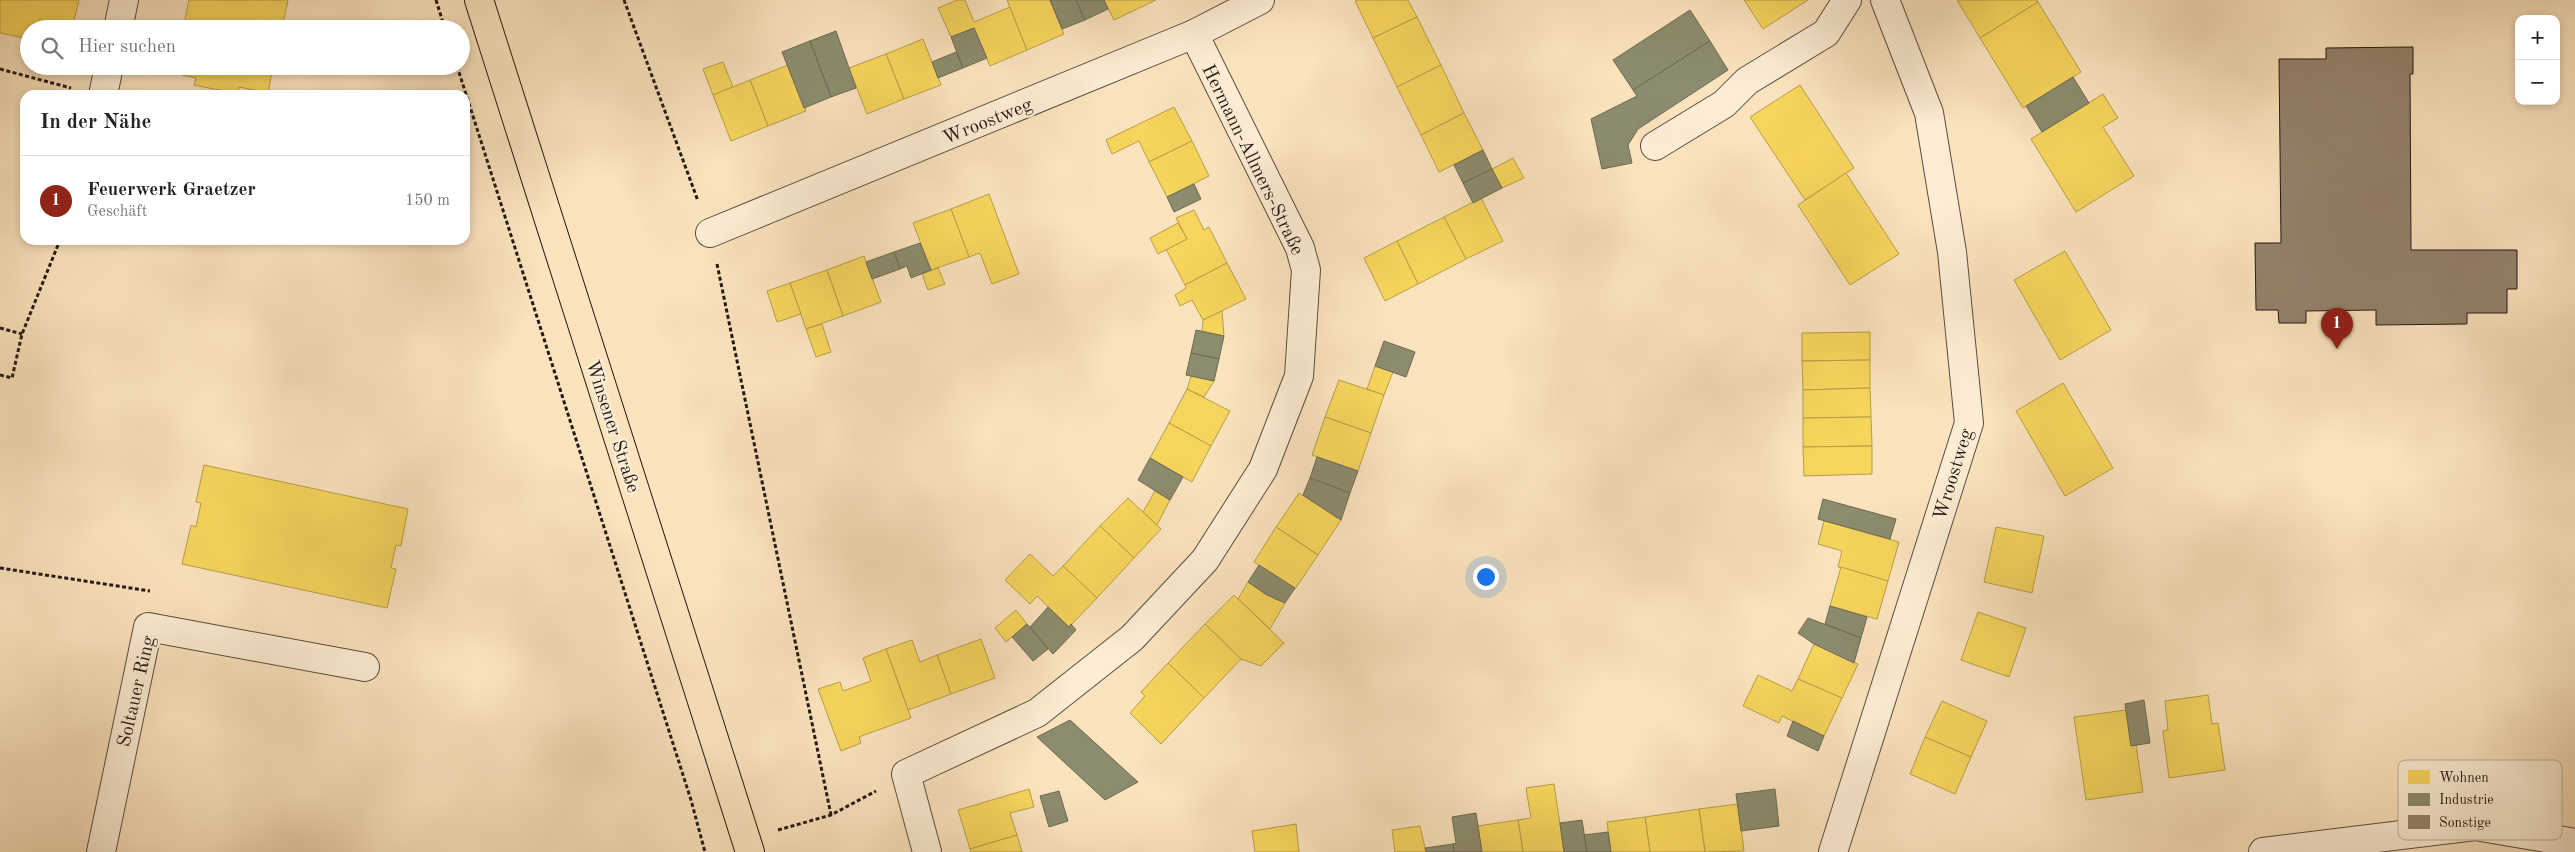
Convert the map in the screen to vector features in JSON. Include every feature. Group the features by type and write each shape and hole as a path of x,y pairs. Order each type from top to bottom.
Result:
{"main road":[{"name":"Winsener Straße","path":"479,0 748,845"}],"street":[{"path":"120,20 124,0"},
{"name":"Wroostweg","path":"710,233 1194,34 1260,0"},
{"path":"1655,146 1724,104 1747,81 1826,33 1847,0"},
{"name":"Wroostweg","path":"1833,852 1969,422 1952,252 1929,113 1886,0"},
{"name":"Hermann-Allmers-Straße","path":"906,774 1037,713 1132,638 1205,560 1266,460 1299,376 1306,270 1300,248 1194,34"},
{"path":"103,90 107,75"},
{"name":"Soltauer Ring","path":"101,852 148,627 365,668"},
{"path":"906,774 927,852"},
{"path":"2263,852 2398,835"},
{"path":"2557,840 2575,843"}],"path":[{"path":"436,0 442,20"},
{"path":"624,0 710,233 830,814"},
{"path":"0,68 20,74"},
{"path":"24,75 76,90"},
{"path":"460,75 465,90"},
{"path":"470,107 691,800 705,852"},
{"path":"0,375 12,378 22,334 58,245"},
{"path":"0,328 22,334"},
{"path":"0,568 151,591"},
{"path":"748,845 830,814 906,774"}],"building: Wohnen":[{"path":"0,0 79,0 74,20 20,20 20,37 0,33"},
{"path":"189,0 288,0 284,20 185,20"},
{"path":"957,0 965,0 974,22 1010,7 1027,50 990,66 974,28 951,37 938,8"},
{"path":"1007,0 1050,0 1064,34 1027,50"},
{"path":"1104,0 1156,0 1114,20"},
{"path":"1408,0 1417,17 1373,38 1355,1"},
{"path":"1744,0 1808,0 1763,29"},
{"path":"1957,0 2037,0 2038,2 1980,38"},
{"path":"2038,2 2081,72 2023,108 1980,38"},
{"path":"1417,17 1441,65 1397,87 1373,38"},
{"path":"923,39 941,85 904,99 886,54"},
{"path":"886,54 904,99 867,114 849,68"},
{"path":"723,62 733,87 713,95 703,69"},
{"path":"788,65 806,111 768,126 750,80"},
{"path":"1441,65 1464,113 1421,135 1397,87"},
{"path":"182,75 271,75 269,90 254,90 239,87 239,90 218,90 194,85 196,78"},
{"path":"750,80 768,126 731,141 713,95"},
{"path":"1800,85 1854,168 1805,200 1750,117"},
{"path":"2103,94 2118,118 2103,127 2134,176 2076,212 2031,139"},
{"path":"1174,107 1192,141 1149,162 1139,141 1112,154 1106,140"},
{"path":"1464,113 1483,150 1439,172 1421,135"},
{"path":"1192,141 1209,176 1167,197 1149,162"},
{"path":"1513,158 1524,178 1502,188 1492,169"},
{"path":"1846,173 1899,254 1850,285 1798,205"},
{"path":"989,194 1019,274 992,284 980,253 969,257 951,209"},
{"path":"1481,198 1503,241 1466,259 1444,217"},
{"path":"951,209 969,257 931,270 913,223"},
{"path":"1194,210 1204,230 1209,227 1227,263 1185,285 1166,249 1187,239 1176,218"},
{"path":"1444,217 1466,259 1418,284 1397,241"},
{"path":"1178,223 1187,239 1158,254 1150,238"},
{"path":"1397,241 1418,284 1385,301 1364,258"},
{"path":"2065,251 2111,330 2060,360 2014,280"},
{"path":"864,256 881,302 843,316 827,270"},
{"path":"1227,263 1246,299 1203,320 1192,300 1180,306 1175,295 1186,288 1185,285"},
{"path":"938,268 945,284 928,290 922,274"},
{"path":"827,270 843,316 806,329 790,283"},
{"path":"790,283 801,314 777,322 767,291"},
{"path":"1222,311 1224,336 1202,332 1203,320"},
{"path":"822,324 831,352 816,357 806,329"},
{"path":"1870,332 1870,360 1802,361 1802,333"},
{"path":"1870,360 1870,388 1803,390 1802,361"},
{"path":"1375,366 1393,372 1384,395 1367,389"},
{"path":"1191,376 1214,381 1204,397 1187,389"},
{"path":"1339,380 1384,395 1371,433 1325,417"},
{"path":"2063,383 2113,468 2065,496 2016,411"},
{"path":"1870,388 1871,417 1803,418 1803,390"},
{"path":"1187,389 1230,411 1211,446 1169,423"},
{"path":"1325,417 1371,433 1358,471 1312,455"},
{"path":"1871,417 1872,446 1803,447 1803,418"},
{"path":"1169,423 1211,446 1192,482 1150,458"},
{"path":"1872,446 1872,474 1804,476 1803,447"},
{"path":"204,465 408,509 401,546 396,545 391,568 396,569 387,608 182,564 191,525 196,527 201,503 196,502"},
{"path":"1155,491 1170,500 1157,525 1143,512"},
{"path":"1299,493 1341,520 1318,555 1276,527"},
{"path":"1128,498 1161,529 1134,558 1100,526"},
{"path":"1824,521 1899,542 1888,581 1838,567 1842,551 1818,544"},
{"path":"1100,526 1134,558 1097,598 1063,566"},
{"path":"1276,527 1318,555 1295,589 1254,562"},
{"path":"1996,527 2044,536 2032,593 1984,582"},
{"path":"1030,554 1053,576 1063,566 1097,598 1069,627 1037,596 1030,604 1005,580"},
{"path":"1841,567 1888,581 1877,619 1830,606"},
{"path":"1248,582 1267,595 1285,603 1270,629 1238,599"},
{"path":"1234,595 1284,643 1261,666 1241,659 1205,624"},
{"path":"1016,610 1027,624 1006,642 995,628"},
{"path":"1978,612 2026,628 2009,677 1961,660"},
{"path":"1205,624 1241,659 1204,698 1168,663"},
{"path":"981,639 995,678 951,694 937,655"},
{"path":"912,640 920,662 937,655 951,694 908,710 886,649"},
{"path":"1814,644 1858,664 1842,698 1798,679"},
{"path":"886,649 911,718 859,737 861,743 841,751 818,689 840,682 843,691 871,681 863,658"},
{"path":"1168,663 1204,698 1161,744 1130,713 1145,696 1141,692"},
{"path":"1758,675 1792,691 1798,679 1842,698 1824,736 1782,716 1779,723 1743,706"},
{"path":"2208,695 2212,724 2218,723 2225,770 2169,778 2163,731 2168,730 2165,701"},
{"path":"1942,701 1987,721 1971,757 1925,737"},
{"path":"2126,710 2131,746 2136,745 2143,792 2086,800 2074,717"},
{"path":"1925,737 1971,757 1955,794 1910,774"},
{"path":"1554,784 1564,852 1523,852 1518,820 1531,818 1526,788"},
{"path":"1029,789 1034,807 1010,813 1017,835 970,849 958,810"},
{"path":"1738,804 1744,851 1705,852 1699,809"},
{"path":"1699,809 1705,852 1650,852 1645,817"},
{"path":"1645,817 1650,852 1611,852 1607,822"},
{"path":"1518,820 1523,852 1482,852 1478,826"},
{"path":"1296,824 1299,852 1255,852 1252,831"},
{"path":"1420,826 1426,852 1395,852 1392,830"},
{"path":"1017,835 1022,852 971,852 970,849"}],"building: Industrie":[{"path":"1050,0 1076,0 1085,20 1062,29"},
{"path":"1076,0 1104,0 1108,9 1085,20"},
{"path":"1690,10 1710,41 1633,90 1613,60"},
{"path":"974,28 987,58 963,68 951,37"},
{"path":"836,31 856,88 831,97 810,41"},
{"path":"810,41 831,97 804,108 782,52"},
{"path":"1710,41 1728,70 1638,129 1628,145 1632,163 1602,169 1591,119 1637,96 1633,90"},
{"path":"956,52 963,68 938,78 932,62"},
{"path":"2073,77 2089,103 2042,132 2026,106"},
{"path":"1483,150 1492,169 1463,183 1454,165"},
{"path":"1492,169 1502,188 1473,203 1463,183"},
{"path":"1194,184 1201,199 1174,212 1167,197"},
{"path":"920,243 931,270 911,278 907,266 900,269 894,252"},
{"path":"894,252 900,269 872,279 866,262"},
{"path":"1196,330 1224,336 1219,359 1191,353"},
{"path":"1384,341 1415,352 1406,377 1375,366"},
{"path":"1191,353 1219,359 1214,381 1186,375"},
{"path":"1317,457 1358,471 1350,493 1310,478"},
{"path":"1150,458 1183,477 1170,500 1138,480"},
{"path":"1310,478 1350,493 1341,520 1303,495"},
{"path":"1823,499 1896,519 1890,539 1818,519"},
{"path":"1259,565 1295,588 1285,603 1267,595 1248,582"},
{"path":"1830,606 1867,617 1861,638 1825,624"},
{"path":"1048,607 1069,627 1071,624 1076,630 1053,654 1030,627"},
{"path":"1808,618 1861,638 1854,663 1814,644 1798,633"},
{"path":"1027,624 1048,649 1033,661 1012,637"},
{"path":"2144,700 2150,743 2131,746 2125,704"},
{"path":"1070,720 1138,782 1105,800 1037,737"},
{"path":"1793,721 1824,736 1818,751 1787,736"},
{"path":"1775,789 1779,826 1741,831 1736,794"},
{"path":"1059,791 1068,821 1049,827 1040,796"},
{"path":"1476,813 1482,852 1454,852 1453,844 1456,843 1452,817"},
{"path":"1582,820 1587,852 1564,852 1560,823"},
{"path":"1608,832 1611,852 1587,852 1584,835"},
{"path":"1453,844 1454,852 1426,852 1425,848"}],"building: Sonstige":[{"path":"2413,47 2413,74 2410,74 2411,250 2517,250 2517,289 2507,289 2507,313 2467,313 2467,324 2376,325 2376,310 2306,311 2306,323 2279,323 2278,310 2256,310 2255,243 2281,243 2279,59 2326,59 2326,48"}],"place":[{"name":"Feuerwerk Graetzer","path":"2337,349"}]}
